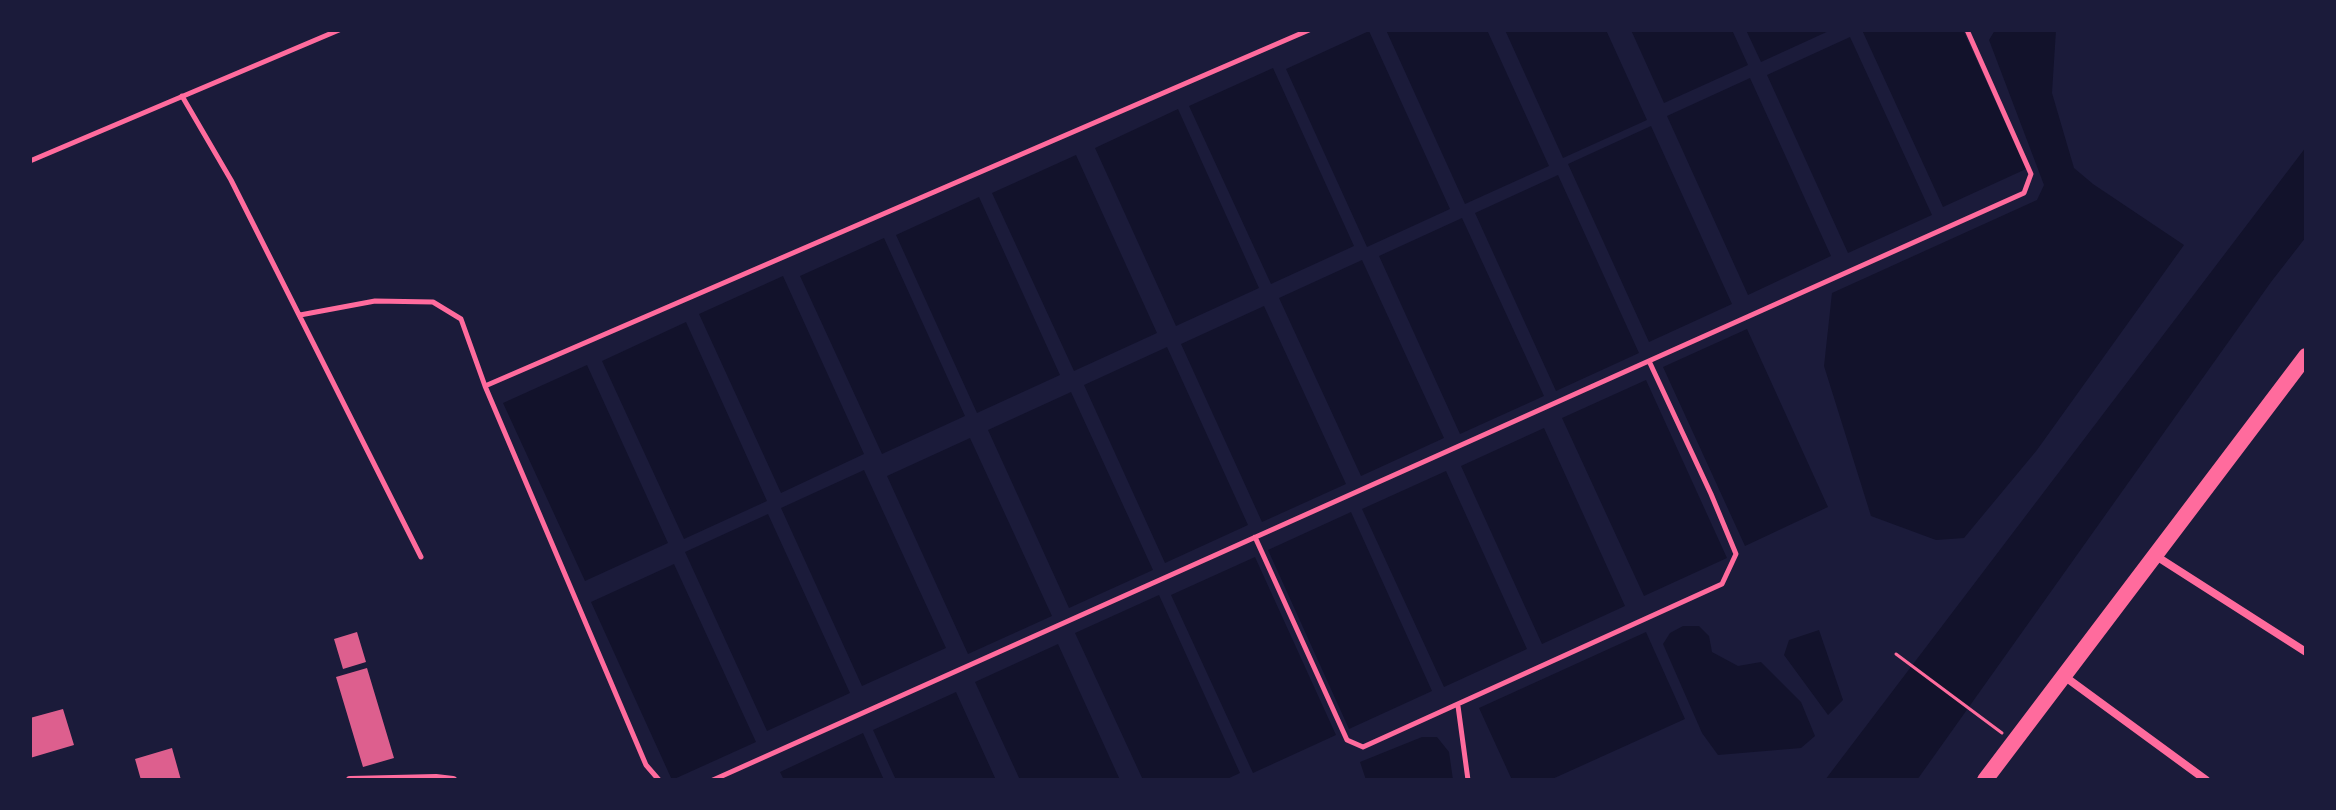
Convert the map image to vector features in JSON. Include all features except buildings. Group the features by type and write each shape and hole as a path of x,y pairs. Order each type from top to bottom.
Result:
{"main road":[{"path":"1985,780 2306,356"}],"street":[{"path":"2156,556 2306,652"},
{"path":"2064,676 2206,780"},
{"path":"350,780 453,780"}],"lane":[{"path":"30,161 339,30"},
{"path":"485,386 1309,30"},
{"path":"713,780 2024,193 2031,174 1967,30"},
{"path":"182,96 231,180 421,557"},
{"path":"300,315 375,301 433,302 461,319 485,386 646,765 659,780"},
{"path":"1255,537 1347,740 1363,747 1458,706 1722,584 1727,577 1736,554 1649,361"},
{"path":"1458,706 1468,780"}],"path":[{"path":"1896,654 1988,722"}],"shaded area":[{"path":"1386,30 1487,30 1549,166 1465,204"},
{"path":"1505,30 1606,30 1647,120 1563,158"},
{"path":"1631,30 1732,30 1748,65 1664,103"},
{"path":"1746,30 1831,30 1761,62"},
{"path":"1862,30 1963,30 2026,169 1943,207"},
{"path":"1995,30 2056,30 2052,93 2074,168 2184,245 2037,450 1964,538 1936,540 1871,516 1824,366 1832,293 2037,200 2044,185 1989,40"},
{"path":"1369,31 1450,209 1367,247 1286,69"},
{"path":"1850,37 1932,215 1848,253 1767,75"},
{"path":"1273,68 1354,246 1271,284 1189,106"},
{"path":"1750,78 1831,256 1748,295 1667,116"},
{"path":"1178,109 1259,288 1176,326 1095,148"},
{"path":"1651,126 1732,304 1649,342 1568,164"},
{"path":"2306,147 2306,237 1917,780 1825,780"},
{"path":"1076,155 1157,333 1074,371 992,193"},
{"path":"1558,175 1639,353 1556,391 1475,213"},
{"path":"979,197 1060,375 977,413 896,235"},
{"path":"1462,218 1544,396 1460,434 1379,256"},
{"path":"884,238 965,416 882,454 800,276"},
{"path":"1362,260 1444,438 1361,476 1279,298"},
{"path":"783,276 864,454 781,493 699,314"},
{"path":"1264,306 1346,484 1262,522 1181,344"},
{"path":"686,322 767,501 684,539 602,361"},
{"path":"1747,329 1828,507 1745,546 1663,367"},
{"path":"1167,347 1248,525 1165,563 1084,385"},
{"path":"587,365 668,543 585,581 503,403"},
{"path":"1646,380 1727,558 1644,596 1562,418"},
{"path":"1071,392 1153,570 1069,608 988,430"},
{"path":"1544,428 1625,606 1542,644 1461,466"},
{"path":"970,438 1052,616 968,654 887,476"},
{"path":"864,470 946,648 862,686 781,508"},
{"path":"1446,471 1527,649 1444,687 1362,509"},
{"path":"1351,512 1432,691 1349,729 1268,550"},
{"path":"768,514 850,693 767,731 685,552"},
{"path":"1255,557 1336,735 1253,773 1171,595"},
{"path":"674,564 756,742 672,780 591,602"},
{"path":"1159,595 1240,773 1225,780 1143,780 1075,633"},
{"path":"1683,626 1699,626 1709,636 1712,652 1738,666 1761,662 1801,702 1815,736 1801,748 1718,755 1702,733 1663,644 1670,633"},
{"path":"1819,630 1843,700 1828,715 1784,655 1789,640"},
{"path":"1646,632 1685,719 1550,780 1512,780 1479,708"},
{"path":"1058,644 1120,780 1020,780 975,682"},
{"path":"956,692 996,780 896,780 873,730"},
{"path":"863,733 884,780 784,780 780,772"},
{"path":"1422,737 1437,737 1449,752 1453,780 1366,780 1360,762"}]}
